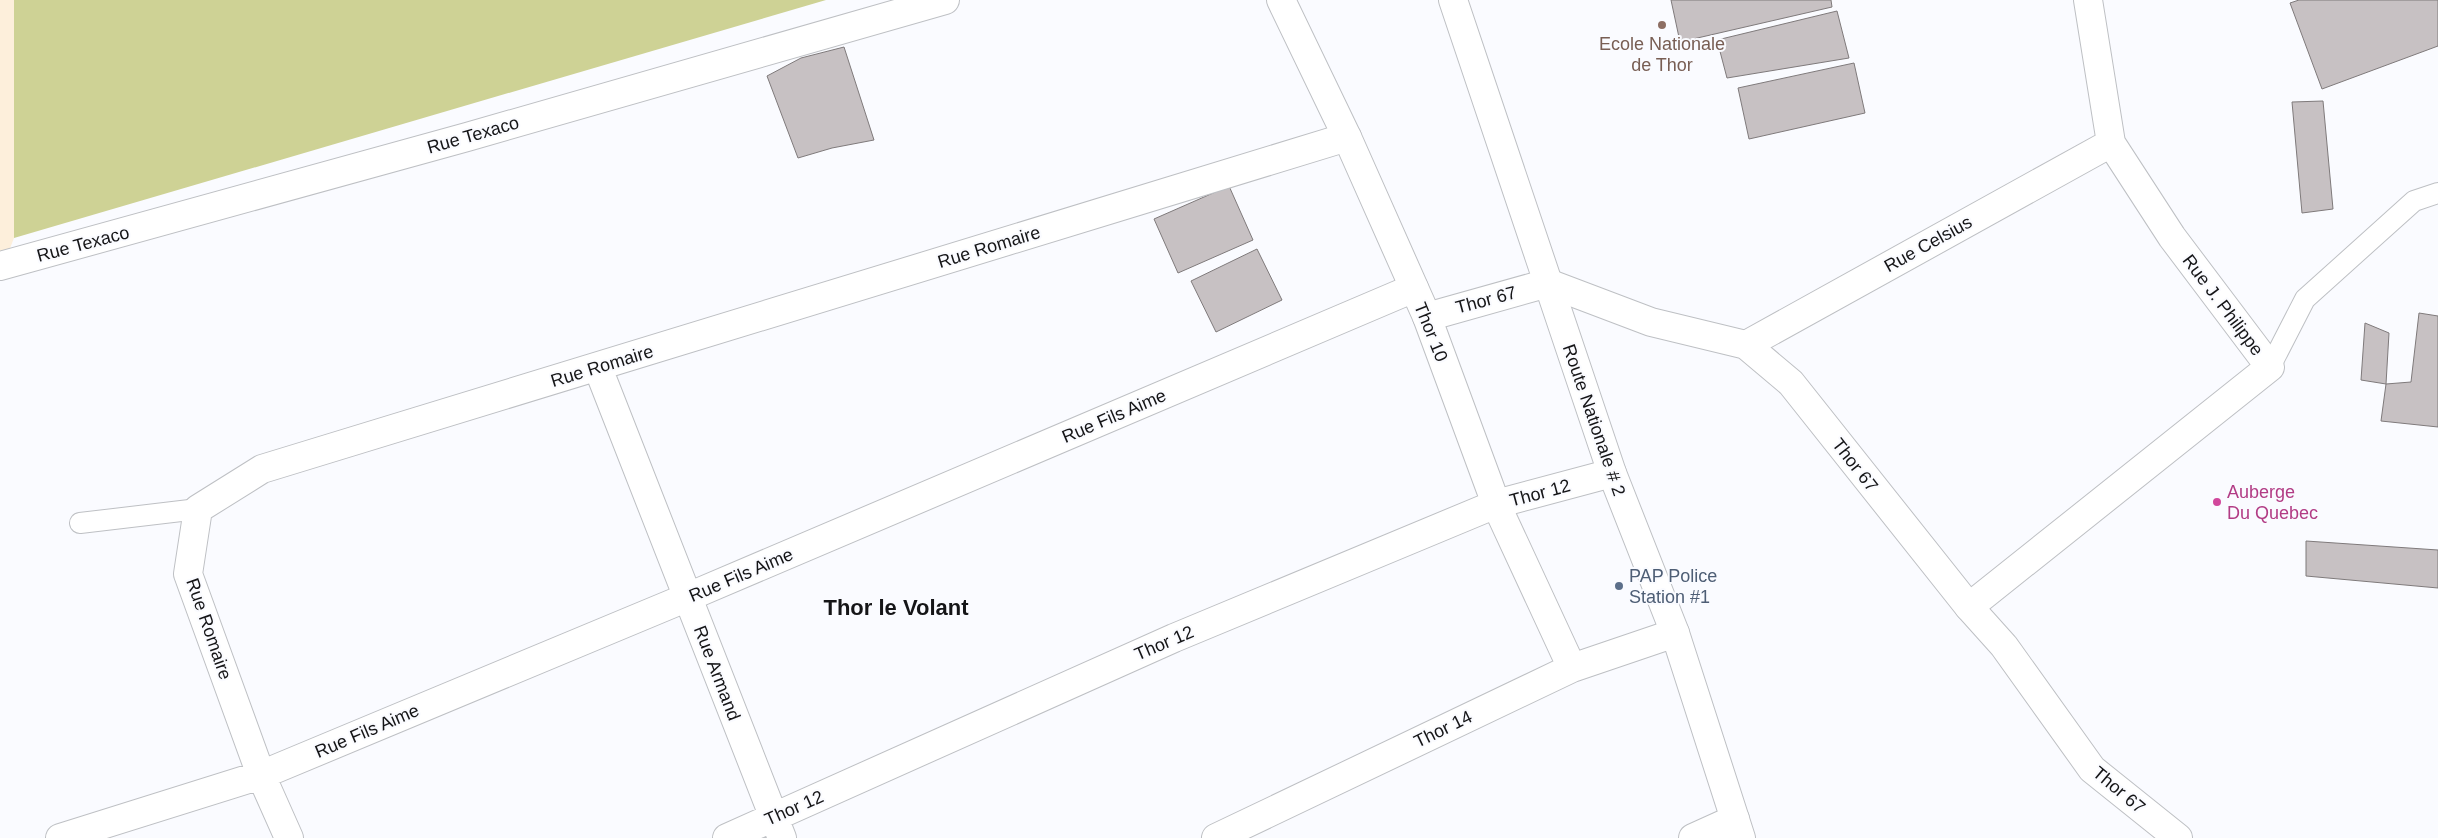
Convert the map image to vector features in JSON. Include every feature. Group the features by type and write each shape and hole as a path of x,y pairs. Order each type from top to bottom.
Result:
{"street":[{"name":"Rue Texaco","path":"0,266 467,137 945,0"},
{"name":"Thor 10","path":"1281,0 1347,137 1427,317 1496,504 1572,668"},
{"name":"Route Nationale # 2","path":"1453,0 1612,473 1675,633 1738,829"},
{"name":"Rue J. Philippe","path":"1969,607 2270,367 2172,237 2112,143 2088,0"},
{"name":"Rue Romaire","path":"289,838 261,776 188,574 198,509 262,469 598,368 1347,137"},
{"name":"Rue Celsius","path":"1746,345 2112,143"},
{"name":"Thor 67","path":"1427,317 1548,283 1651,322 1746,345 1791,383 1969,607 2004,646 2092,769 2178,838"},
{"name":"Rue Fils Aime","path":"60,838 261,776 688,597 1414,288"},
{"name":"Rue Armand","path":"598,368 777,828"},
{"name":"Thor 12","path":"727,838 777,828 1174,638 1496,504 1612,473"},
{"name":"Thor 14","path":"1216,838 1572,668 1675,633"},
{"path":"1693,838 1738,829"}],"lane":[{"path":"2270,367 2305,298 2414,201 2438,193"},
{"path":"80,523 198,509"}],"shaded area":[{"path":"0,0 14,0 14,238 0,274"}],"green space":[{"path":"14,0 826,0 14,238"}],"building":[{"path":"1671,0 1831,0 1832,7 1680,42"},
{"path":"2299,0 2438,0 2438,46 2322,89 2290,3"},
{"path":"1837,11 1849,58 1727,78 1717,40"},
{"path":"844,47 874,140 832,148 798,158 767,76 801,58"},
{"path":"1854,63 1865,113 1749,139 1738,88"},
{"path":"2323,101 2333,209 2302,213 2292,102"},
{"path":"1229,186 1253,240 1178,273 1154,219"},
{"path":"1257,249 1282,300 1216,332 1191,281"},
{"path":"2419,313 2438,316 2438,427 2381,421 2386,384 2411,382"},
{"path":"2365,323 2389,333 2386,384 2361,380"},
{"path":"2306,541 2438,550 2438,588 2306,576"}],"place":[{"name":"Ecole Nationale de Thor","path":"1662,25"},
{"name":"Auberge Du Quebec","path":"2217,502"},
{"name":"PAP Police Station #1","path":"1619,586"}],"district":[{"name":"Thor le Volant","path":"896,607"}]}
